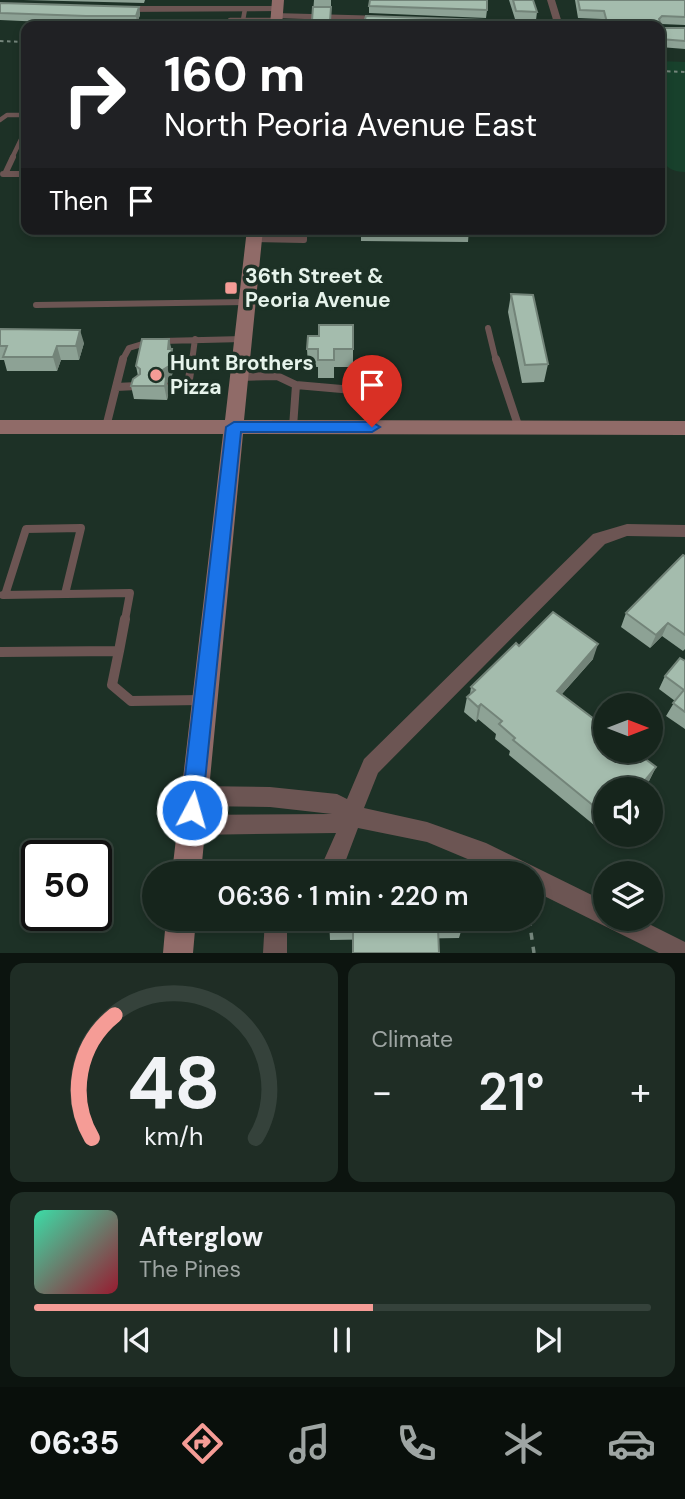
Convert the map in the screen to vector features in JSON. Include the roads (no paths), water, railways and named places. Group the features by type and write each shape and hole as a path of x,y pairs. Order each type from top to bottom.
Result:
{"main road":[{"path":"187,861 255,235"},
{"path":"0,427 685,428"},
{"path":"178,953 180,931"}],"street":[{"path":"551,0 557,21"},
{"path":"102,9 245,9 335,21"},
{"path":"361,21 397,19"},
{"path":"336,861 343,848 358,789 371,765 599,539 627,530 685,531"},
{"path":"193,796 270,797 337,804 352,816 427,832 500,861"},
{"path":"190,825 332,824 352,816"},
{"path":"544,884 593,908"},
{"path":"275,953 276,931"},
{"path":"639,931 683,953"}],"lane":[{"path":"230,20 243,20 245,9"},
{"path":"257,21 277,14"},
{"path":"0,120 7,115 21,115"},
{"path":"21,139 3,174 21,174"},
{"path":"263,235 304,240 304,235"},
{"path":"36,305 247,302"},
{"path":"488,328 500,377 519,428"},
{"path":"170,386 188,386 195,339"},
{"path":"106,427 123,357 129,348 143,343 243,339"},
{"path":"239,377 277,376 296,385 353,390 369,409 372,427"},
{"path":"293,427 296,385"},
{"path":"116,387 137,386"},
{"path":"65,594 81,528 26,528 2,595 130,593 112,685 131,701 203,700"},
{"path":"0,652 119,650"}],"place":[{"name":"36th Street & Peoria Avenue","path":"231,288"},
{"name":"Hunt Brothers Pizza","path":"156,375"}]}
